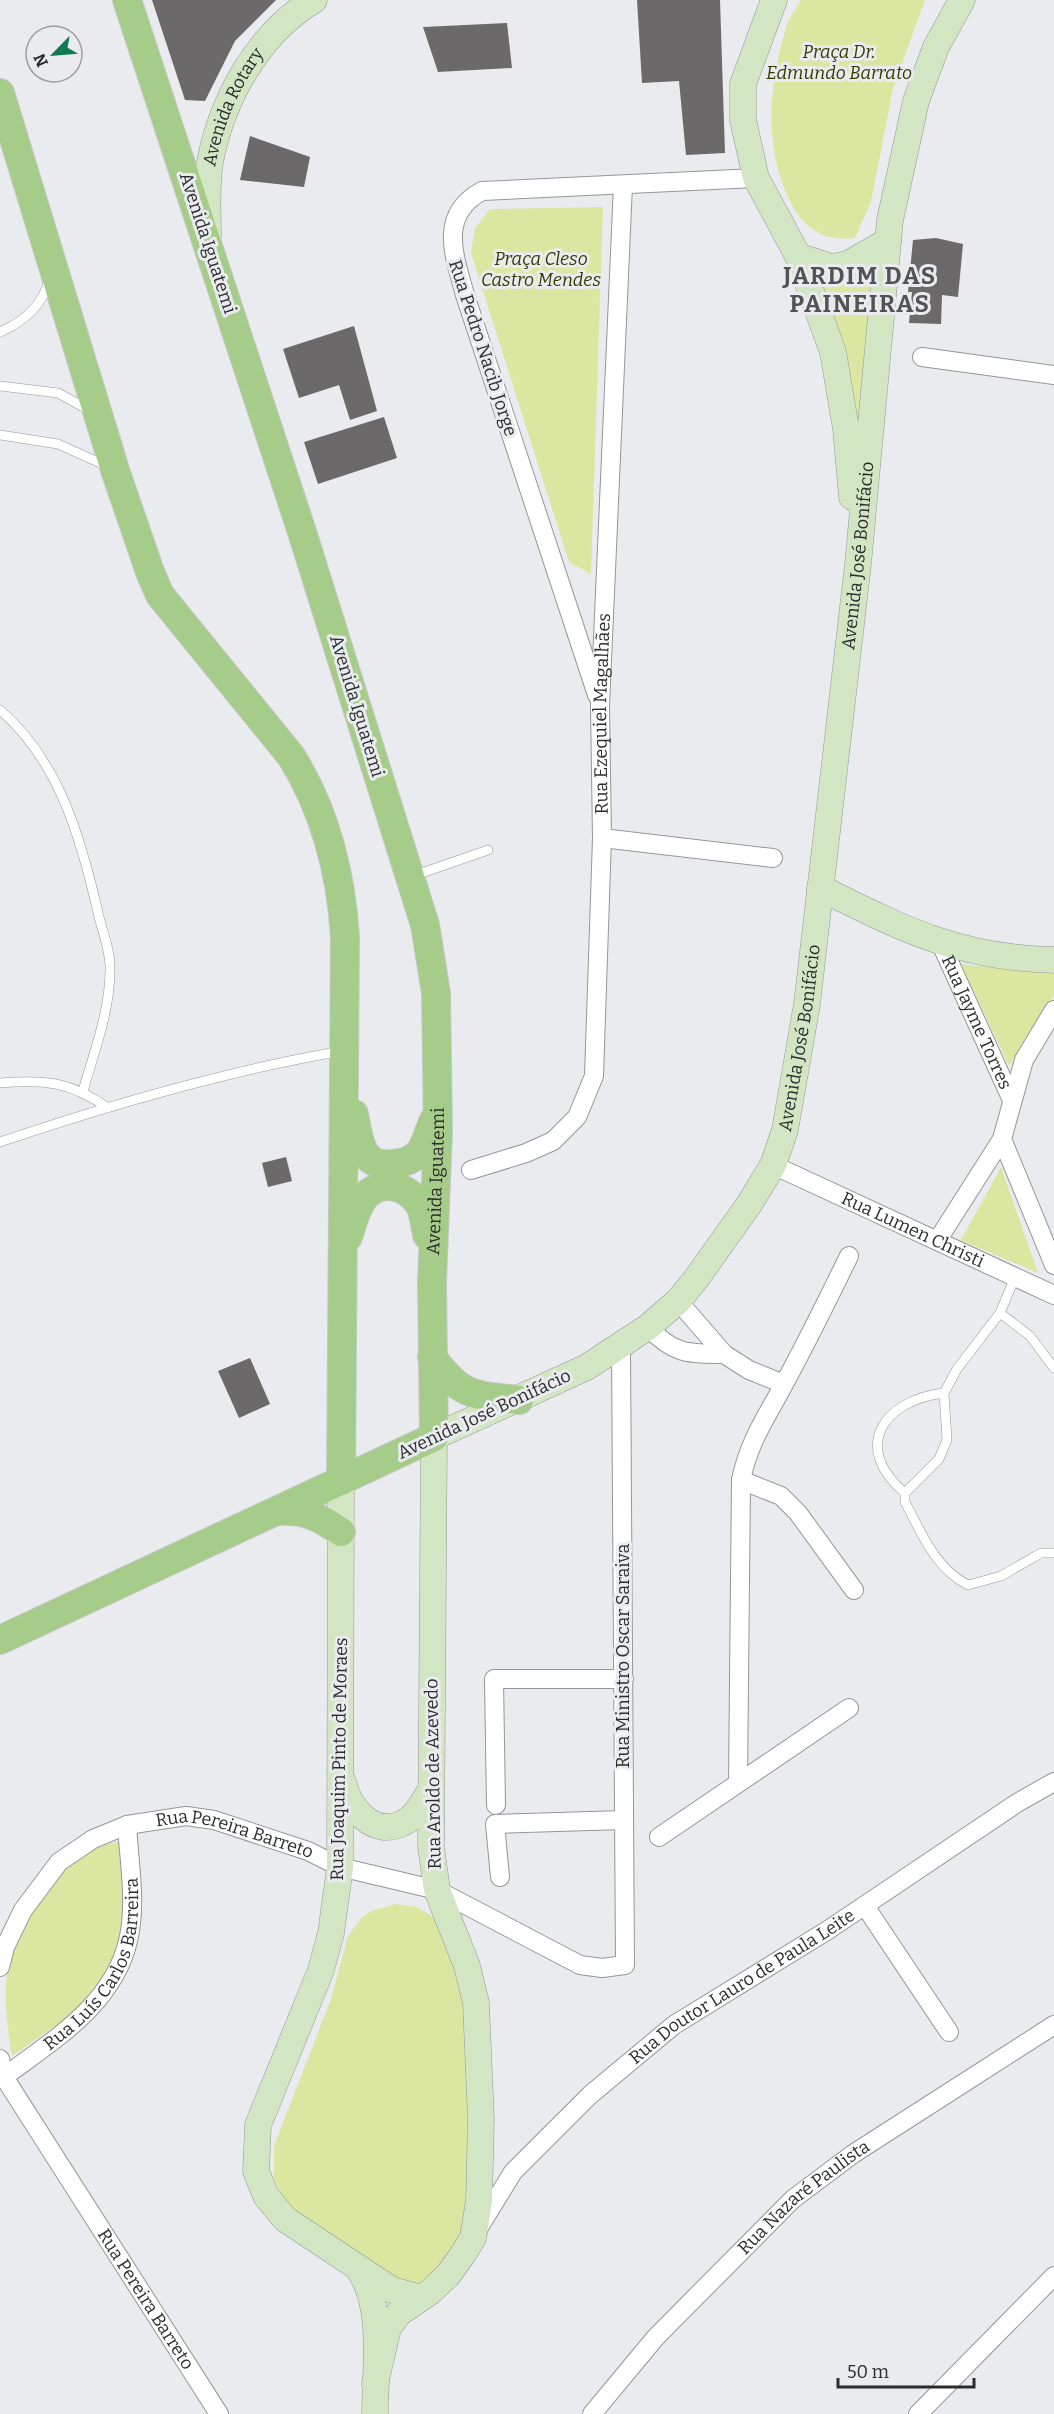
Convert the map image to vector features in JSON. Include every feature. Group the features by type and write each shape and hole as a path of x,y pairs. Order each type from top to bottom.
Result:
{"main road":[{"name":"Avenida Iguatemi","path":"127,0 208,242 425,925 436,993 438,1110 432,1282 434,1437"},
{"name":"Avenida Rotary","path":"208,242 210,164 224,108 244,71 274,34 314,0"},
{"path":"936,47 950,0"},
{"name":"Avenida José Bonifácio","path":"0,1640 434,1437 519,1400 621,1346 648,1327 678,1301 750,1203 772,1165 785,1130 802,1035 858,564 890,220 916,101 936,47 962,0"},
{"path":"773,1 743,84 742,120 756,178 798,256 834,352 846,429 858,564"},
{"path":"0,93 115,470 150,572 160,595 291,756 304,777 320,818 342,902 344,1055 341,1481"},
{"path":"798,256 831,267 848,264 888,241"},
{"path":"820,888 897,926 941,944 984,954 1054,960"},
{"path":"344,1055 361,1144 367,1158 379,1164 406,1162 420,1153 438,1110"},
{"path":"343,1257 351,1228 364,1198 378,1188 398,1187 409,1192 420,1206 425,1222 432,1282"},
{"path":"432,1357 448,1379 461,1390 478,1395 519,1400"},
{"name":"Rua Aroldo de Azevedo","path":"375,2384 388,2328 399,2313 448,2275 473,2238 480,2180 479,2030 467,1966 437,1890 431,1847 434,1437"},
{"name":"Rua Joaquim Pinto de Moraes","path":"341,1481 340,1867 331,1933 321,1970 258,2125 255,2148 256,2171 266,2196 285,2219 393,2290 421,2298"},
{"path":"278,1511 298,1509 322,1518 341,1532"},
{"path":"339,1767 346,1796 360,1817 383,1827 403,1823 419,1809 430,1791"},
{"path":"355,2263 371,2290 375,2309 375,2414"}],"street":[{"name":"Rua Pedro Nacib Jorge","path":"600,706 452,250 455,215 468,199 482,191 756,178"},
{"name":"Rua Ezequiel Magalhães","path":"471,1170 526,1153 553,1141 577,1117 594,1076 602,838 600,706 623,185"},
{"path":"922,357 1054,375"},
{"path":"602,838 773,858"},
{"name":"Rua Jayme Torres","path":"941,944 1011,1098"},
{"path":"937,1241 1002,1139 1011,1098 1024,1060 1054,1010"},
{"path":"1002,1139 1054,1265"},
{"name":"Rua Lumen Christi","path":"772,1165 1054,1295"},
{"path":"738,1784 741,1480 754,1436 784,1384 849,1256"},
{"path":"678,1301 724,1354 749,1370 784,1384"},
{"path":"648,1327 663,1343 686,1354 724,1354"},
{"name":"Rua Ministro Oscar Saraiva","path":"621,1346 625,1965"},
{"path":"741,1480 781,1496 798,1513 855,1590"},
{"path":"496,1805 494,1679 624,1679"},
{"path":"659,1837 849,1708"},
{"name":"Rua Doutor Lauro de Paula Leite","path":"473,2238 513,2172 590,2095 674,2025 864,1906 1017,1803 1054,1782"},
{"name":"Rua Pereira Barreto","path":"0,1968 5,1947 23,1910 59,1862 93,1839 127,1825 186,1816 214,1820 308,1851 340,1867 437,1890 579,1965 602,1968 625,1965"},
{"path":"500,1877 495,1824 624,1820"},
{"name":"Rua Luís Carlos Barreira","path":"2,2068 94,2005 116,1977 129,1930 131,1901 127,1825"},
{"path":"864,1906 949,2032"},
{"name":"Rua Nazaré Paulista","path":"592,2414 656,2337 793,2199 863,2148 1054,2025"},
{"name":"Rua Pereira Barreto","path":"2,2068 219,2414"},
{"path":"918,2414 1054,2276"}],"lane":[{"path":"0,332 21,322 42,298 49,284 52,264"},
{"path":"0,386 57,393 101,418"},
{"path":"0,435 58,444 115,470"},
{"path":"0,710 30,741 66,801 83,853 111,969 104,1016 83,1091"},
{"path":"410,876 488,850"},
{"path":"0,1142 108,1108 263,1065 344,1055"},
{"path":"0,1083 55,1083 83,1091 108,1108"},
{"path":"1015,1277 1000,1313 957,1370 944,1393 946,1440 939,1459 905,1493 905,1502 936,1560 954,1578 968,1585 1001,1576 1041,1552 1054,1552"},
{"path":"1000,1313 1030,1336 1054,1368"},
{"path":"905,1493 889,1480 880,1467 875,1449 882,1426 897,1409 925,1395 944,1393"}],"green space":[{"name":"Praça Dr. Edmundo Barrato","path":"801,0 925,0 893,88 871,202 855,238 834,238 825,235 816,231 802,219 790,201 781,180 776,159 771,115 776,71 787,24"},
{"name":"Praça Cleso Castro Mendes","path":"603,207 591,574 569,562 471,253 475,228 490,209"},
{"path":"876,270 858,467 816,275 856,278"},
{"path":"961,964 1054,974 1054,996 1009,1066"},
{"path":"1001,1167 1038,1273 961,1240"},
{"path":"121,1840 125,1882 124,1928 112,1974 88,2003 12,2056 7,2023 7,1974 30,1918 50,1888 73,1863 90,1851"},
{"path":"395,1904 417,1907 437,1919 467,1997 471,2216 438,2276 412,2289 293,2209 285,2201 274,2179 274,2146 331,1999 348,1936 362,1917 372,1911"}],"building":[{"path":"152,0 276,0 235,41 205,101 185,100"},
{"path":"637,0 720,0 725,153 686,155 679,81 642,83"},
{"path":"507,23 512,68 438,72 423,27"},
{"path":"250,136 310,157 304,187 240,180"},
{"path":"936,238 963,244 958,297 942,295 941,324 909,323 912,292 908,292 913,240"},
{"path":"354,326 377,411 350,420 339,385 299,398 283,349"},
{"path":"384,417 397,458 318,484 304,442"},
{"path":"286,1157 292,1181 268,1187 262,1163"},
{"path":"250,1358 270,1404 239,1418 218,1371"}],"district":[{"name":"JARDIM DAS PAINEIRAS","path":"860,290"}]}
